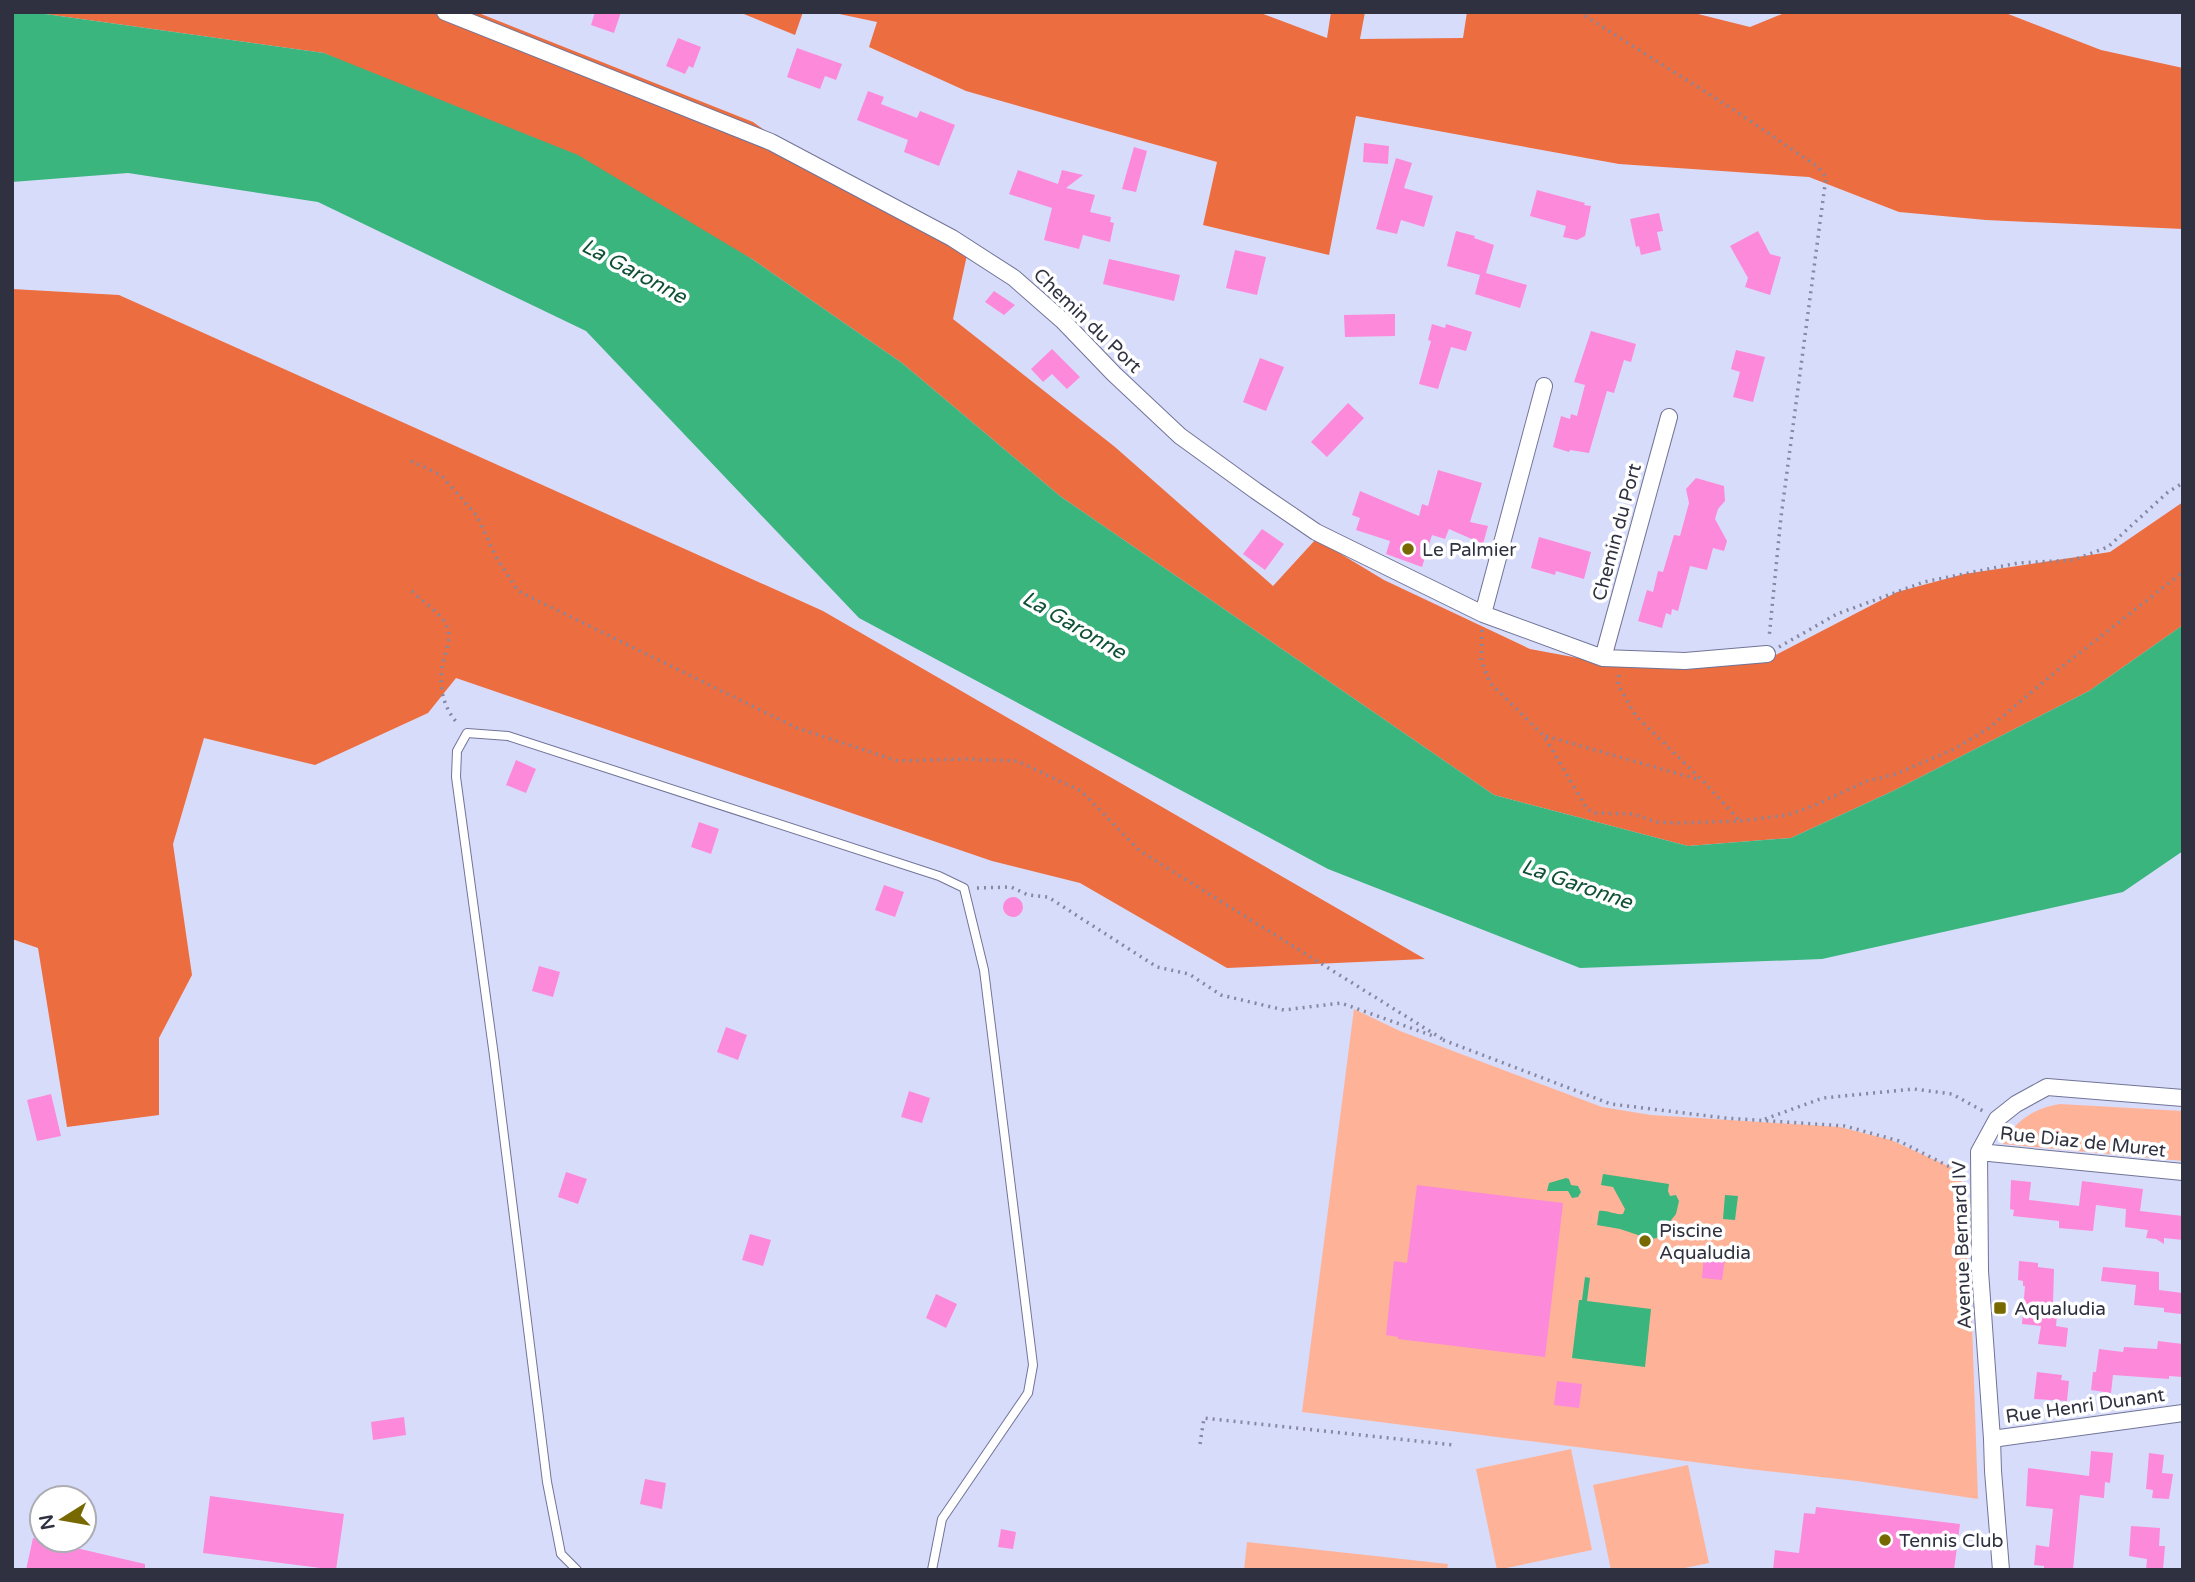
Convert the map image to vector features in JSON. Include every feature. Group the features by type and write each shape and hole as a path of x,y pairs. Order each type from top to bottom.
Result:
{"street":[{"name":"Chemin du Port","path":"444,12 771,142 952,238 1014,278 1063,321 1180,436 1266,498 1316,532 1483,614 1611,659 1685,661 1767,654"},
{"path":"1483,614 1544,386"},
{"name":"Chemin du Port","path":"1611,659 1669,417"},
{"name":"Avenue Bernard IV","path":"2001,1570 1980,1271 1979,1152 1997,1119 2015,1104 2047,1087 2183,1098"},
{"name":"Rue Diaz de Muret","path":"1979,1152 2183,1172"},
{"name":"Rue Henri Dunant","path":"1992,1439 2183,1413"}],"lane":[{"path":"577,1570 561,1554 547,1482 456,776 457,751 467,733 508,736 939,876 964,888 984,970 1033,1365 1028,1393 942,1519 932,1570"}],"path":[{"path":"1579,12 1734,110 1818,167 1826,177 1781,517 1767,654"},
{"path":"411,461 441,475 477,516 496,557 518,591 797,728 898,761 1017,761 1081,791 1140,851 1444,1040"},
{"path":"1767,654 1837,614 1924,582 2018,563 2073,560 2108,547 2168,492 2183,483"},
{"path":"1483,614 1481,660 1490,683 1544,736 1587,809 1595,813 1633,814 1657,822 1740,821 1787,815 1805,809 1876,778 1893,775 1966,742 2003,719 2059,669 2183,572"},
{"path":"412,591 445,622 450,642 443,664 441,689 449,714 467,733"},
{"path":"1611,659 1618,685 1636,716 1740,821"},
{"path":"1544,736 1703,781"},
{"path":"964,888 1011,887 1028,895 1048,897 1157,967 1189,974 1221,995 1284,1010 1341,1003 1611,1104 1726,1118 1845,1125 1899,1141 1954,1169 1979,1171"},
{"path":"1761,1120 1823,1098 1914,1089 1952,1094 1997,1119"},
{"path":"1200,1444 1203,1418 1453,1445"}],"shaded area":[{"path":"31,12 476,12 753,122 861,197 967,255 953,319 1115,447 1273,586 1316,539 1384,580 1530,649 1632,668 1764,661 1897,592 1964,574 2110,552 2183,502 2183,625 2089,691 1895,790 1791,838 1688,846 1494,795 1060,496 902,363 752,259 324,53"},
{"path":"739,12 803,12 795,35"},
{"path":"830,12 1258,12 1327,38 1331,12 1365,12 1360,39 1463,38 1467,12 1690,12 1750,27 1787,12 2003,12 2101,50 2183,68 2183,229 1986,220 1899,212 1809,177 1619,164 1356,116 1329,255 1203,225 1217,162 966,91 869,47 877,22"},
{"path":"12,289 119,295 823,611 1425,959 1227,968 1080,883 992,861 456,678 428,713 315,765 204,738 173,844 192,975 159,1038 159,1115 67,1127 38,948 12,939"},
{"name":"Piscine Aqualudia","path":"1354,1009 1400,1031 1602,1107 1651,1115 1840,1127 1891,1140 1959,1171 1972,1323 1978,1499 1857,1481 1302,1412"},
{"path":"2060,1104 2183,1111 2183,1161 2003,1144 2027,1116"},
{"path":"1571,1449 1592,1550 1497,1570 1476,1469"},
{"path":"1688,1465 1709,1563 1675,1570 1611,1570 1593,1485"},
{"path":"1247,1542 1448,1564 1447,1570 1244,1570"}],"water":[{"name":"La Garonne","path":"12,12 31,12 324,53 578,155 752,259 902,363 1060,496 1494,795 1688,846 1791,838 1895,790 2089,691 2183,625 2183,851 2123,892 1822,959 1580,968 1328,869 859,618 586,331 318,202 128,173 12,182"},
{"path":"1603,1174 1669,1184 1670,1196 1676,1195 1679,1201 1676,1214 1657,1238 1650,1239 1597,1225 1599,1211 1623,1214 1625,1209 1613,1187 1601,1185"},
{"path":"1566,1178 1571,1185 1578,1186 1581,1192 1578,1197 1572,1198 1568,1191 1547,1191 1549,1183"},
{"path":"1725,1195 1738,1196 1735,1220 1723,1219"},
{"path":"1585,1277 1590,1278 1587,1301 1651,1309 1645,1367 1572,1358 1579,1300 1582,1300"}],"building":[{"path":"595,12 621,12 614,33 591,25"},
{"path":"678,38 701,47 693,68 689,66 685,74 666,66"},
{"path":"797,48 842,64 836,80 825,76 820,89 787,77"},
{"path":"868,91 884,97 881,104 917,118 920,111 955,125 939,166 904,152 908,140 857,120"},
{"path":"1364,143 1389,146 1388,164 1363,162"},
{"path":"1134,147 1147,151 1136,192 1122,189"},
{"path":"1396,158 1412,163 1404,188 1433,196 1424,227 1401,220 1397,234 1376,229"},
{"path":"1018,170 1058,184 1062,170 1083,175 1066,188 1095,195 1090,212 1111,217 1110,222 1114,223 1110,242 1083,235 1079,249 1044,240 1052,208 1009,194"},
{"path":"1537,190 1591,206 1585,236 1577,240 1563,237 1566,226 1530,216"},
{"path":"1659,213 1663,231 1657,232 1661,250 1641,255 1639,246 1636,247 1630,219"},
{"path":"1456,231 1494,245 1486,273 1527,285 1520,308 1475,294 1480,275 1447,266"},
{"path":"1758,231 1770,254 1781,257 1770,295 1745,287 1748,278 1730,246"},
{"path":"1235,250 1266,257 1257,295 1226,288"},
{"path":"1109,259 1180,275 1174,301 1103,284"},
{"path":"994,291 1015,305 1004,315 985,302"},
{"path":"1395,314 1395,336 1345,337 1344,315"},
{"path":"1432,324 1445,328 1446,324 1472,332 1466,351 1451,347 1438,389 1419,384 1431,341 1428,340"},
{"path":"1591,331 1636,344 1631,362 1624,360 1614,393 1607,391 1589,453 1569,452 1553,447 1561,416 1570,419 1571,414 1577,416 1585,385 1574,382"},
{"path":"1052,349 1080,377 1067,389 1052,374 1043,382 1031,369"},
{"path":"1736,350 1765,357 1753,402 1733,397 1740,372 1731,369"},
{"path":"1260,358 1284,367 1266,411 1243,402"},
{"path":"1348,403 1364,418 1327,457 1311,442"},
{"path":"1438,470 1482,483 1470,522 1488,526 1483,544 1449,529 1445,539 1432,535 1422,567 1386,554 1390,541 1356,530 1360,518 1352,515 1360,491 1419,516 1422,504 1428,506"},
{"path":"1696,478 1724,486 1725,501 1718,509 1715,519 1727,541 1724,551 1713,548 1707,570 1690,566 1678,611 1672,609 1671,615 1666,613 1662,628 1638,621 1647,590 1653,592 1658,571 1663,572 1674,535 1680,536 1689,503 1686,489"},
{"path":"1262,529 1284,544 1265,570 1243,554"},
{"path":"1539,537 1591,552 1584,579 1556,571 1555,575 1531,568"},
{"path":"516,760 536,769 526,793 506,785"},
{"path":"699,822 719,829 711,854 691,847"},
{"path":"884,885 904,892 895,917 875,910"},
{"path":"1013,897 1020,900 1023,907 1020,914 1013,917 1006,914 1003,907 1006,900"},
{"path":"539,966 560,972 553,997 532,991"},
{"path":"726,1027 747,1035 738,1060 717,1052"},
{"path":"909,1091 930,1098 922,1123 901,1117"},
{"path":"51,1094 61,1136 37,1141 27,1100"},
{"path":"566,1172 587,1179 578,1204 558,1197"},
{"path":"2011,1180 2031,1182 2029,1200 2079,1206 2082,1181 2143,1189 2140,1211 2183,1216 2183,1240 2164,1238 2164,1244 2156,1239 2146,1238 2148,1230 2125,1227 2126,1209 2096,1205 2093,1231 2059,1228 2059,1221 2013,1216 2014,1210 2010,1209"},
{"path":"1417,1185 1563,1203 1545,1357 1398,1339 1386,1335 1394,1261 1407,1263"},
{"path":"750,1234 771,1240 763,1266 742,1260"},
{"path":"1704,1255 1725,1258 1722,1280 1702,1278"},
{"path":"2019,1261 2038,1263 2038,1267 2054,1269 2053,1303 2058,1304 2056,1326 2068,1328 2066,1347 2038,1344 2041,1326 2022,1324 2025,1286 2023,1281 2018,1280"},
{"path":"2103,1267 2159,1272 2159,1290 2183,1293 2181,1314 2164,1312 2164,1308 2134,1305 2136,1285 2101,1281"},
{"path":"936,1294 957,1304 946,1328 926,1318"},
{"path":"2158,1341 2183,1344 2183,1377 2169,1376 2169,1379 2113,1375 2111,1393 2091,1390 2099,1349 2123,1352 2124,1347 2157,1349"},
{"path":"2037,1372 2062,1375 2061,1380 2069,1381 2067,1401 2034,1399"},
{"path":"1557,1381 1582,1384 1579,1408 1554,1405"},
{"path":"404,1417 406,1435 373,1440 371,1422"},
{"path":"2091,1451 2113,1453 2110,1483 2105,1482 2104,1498 2080,1495 2073,1570 2044,1570 2044,1566 2034,1565 2036,1545 2049,1547 2053,1509 2026,1506 2028,1468 2089,1476"},
{"path":"2149,1453 2164,1455 2162,1473 2173,1474 2169,1499 2152,1498 2153,1490 2146,1489"},
{"path":"645,1479 666,1483 662,1509 640,1504"},
{"path":"210,1496 344,1514 336,1570 203,1553"},
{"name":"Tennis Club","path":"1816,1507 1960,1524 1954,1570 1773,1570 1775,1550 1799,1553 1804,1513 1815,1514"},
{"path":"2131,1526 2160,1528 2159,1546 2165,1546 2163,1570 2146,1570 2147,1559 2129,1556"},
{"path":"1001,1529 1016,1532 1013,1549 998,1547"},
{"path":"98,1553 145,1564 145,1570 26,1570 30,1554"}],"place":[{"name":"Le Palmier","path":"1408,549"},
{"name":"Piscine Aqualudia","path":"1645,1241"},
{"name":"Aqualudia","path":"2000,1308"},
{"name":"Tennis Club","path":"1885,1540"}]}
